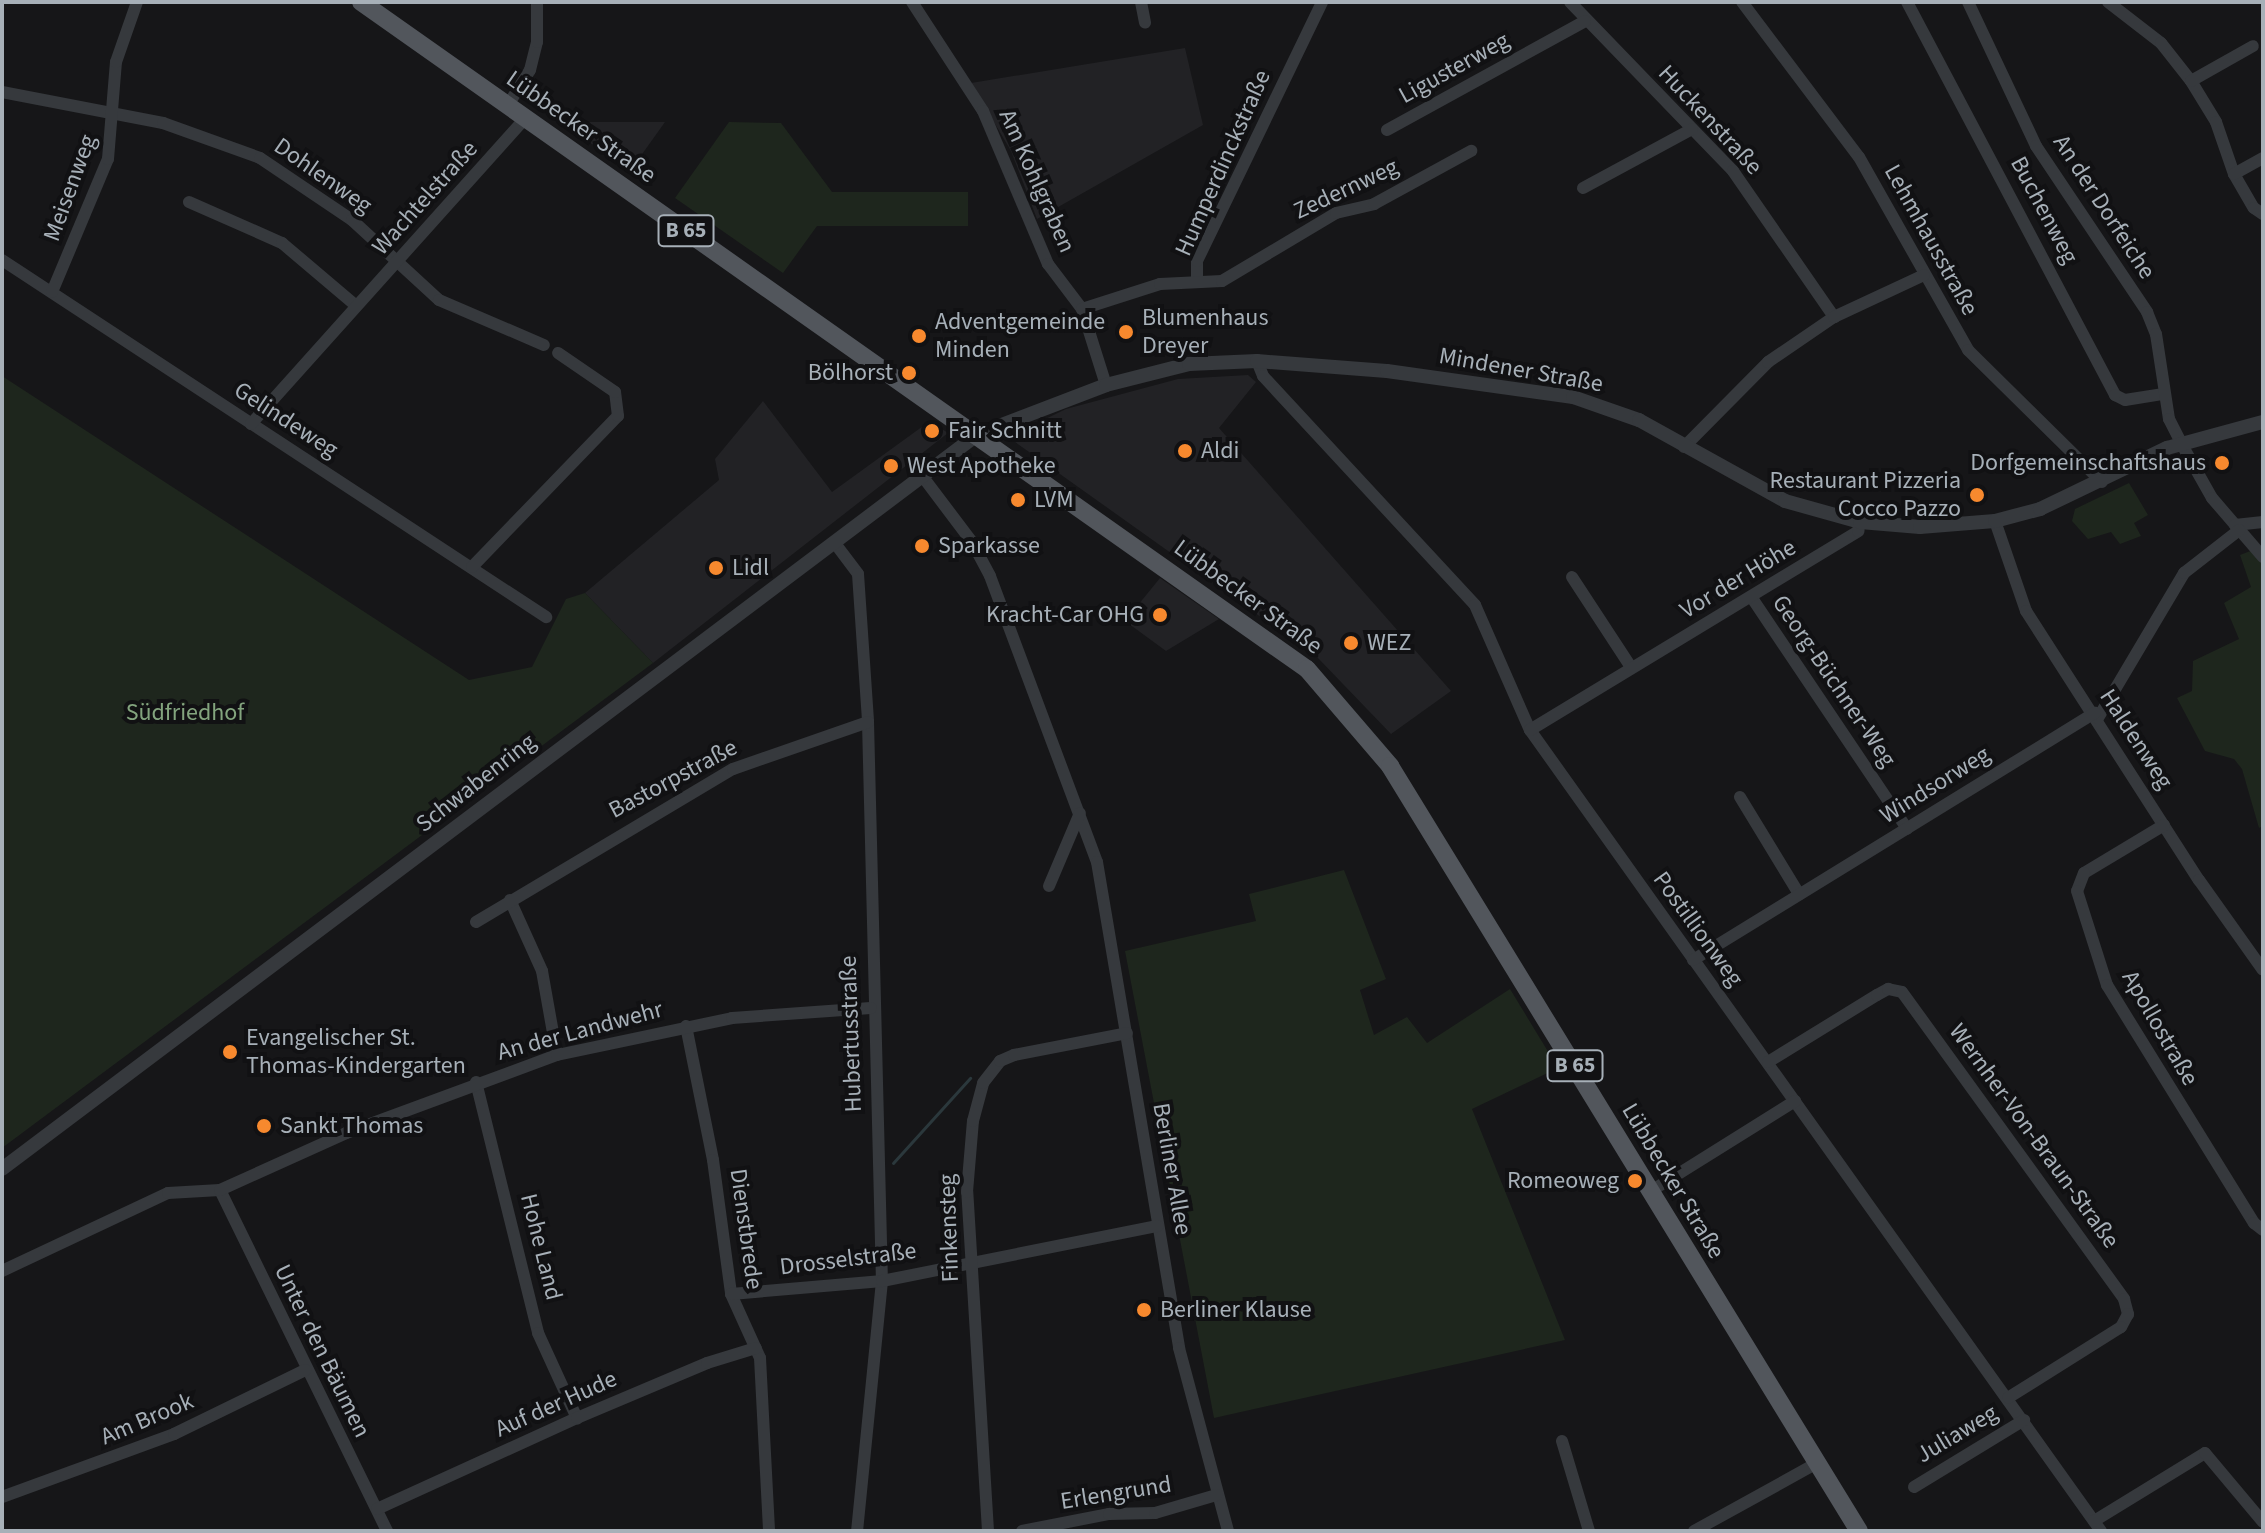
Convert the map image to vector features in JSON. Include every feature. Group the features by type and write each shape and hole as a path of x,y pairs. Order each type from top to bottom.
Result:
{"main road":[{"name":"Lübbecker Straße","path":"361,2 1257,629 1307,669 1350,715 1390,766 1859,1531"}],"street":[{"name":"Meisenweg","path":"52,292 93,201 108,159 116,62 137,2"},
{"path":"508,105 530,70 537,42 537,2"},
{"name":"Am Kohlgraben","path":"912,2 983,111 1048,264 1082,309 1106,385"},
{"path":"1141,2 1145,23"},
{"name":"Humperdinckstraße","path":"1082,309 1146,287 1197,279 1197,261 1322,2"},
{"name":"Huckenstraße","path":"1570,2 1733,171 1834,317"},
{"name":"Lehmhausstraße","path":"1742,2 1859,157 1968,350 2102,482"},
{"name":"Buchenweg","path":"1907,2 2115,395 2125,400 2164,394"},
{"name":"An der Dorfeiche","path":"1968,2 2036,146 2147,312 2164,394 2181,443 2212,498 2263,557"},
{"path":"2108,2 2161,43 2191,81 2216,122 2234,174 2254,208 2263,214"},
{"name":"Ligusterweg","path":"1387,130 1585,21"},
{"path":"2191,81 2253,46"},
{"name":"Dohlenweg","path":"2,92 195,132 260,158 322,197 439,300 544,345"},
{"name":"Wachtelstraße","path":"251,424 354,304 398,265 526,117"},
{"path":"1583,188 1692,129"},
{"name":"Zedernweg","path":"1197,279 1222,281 1336,213 1374,204 1471,151"},
{"path":"2234,174 2263,158"},
{"path":"189,202 282,243 354,304"},
{"name":"Gelindeweg","path":"2,260 546,617"},
{"path":"1684,447 1768,362 1834,317 1924,275"},
{"path":"472,567 618,416 615,392 558,353"},
{"name":"Mindener Straße","path":"978,434 1106,385 1189,364 1257,361 1387,371 1573,397 1618,410 1785,501 1860,522 1920,527 1995,521 2040,509 2181,443 2263,422"},
{"name":"Postillionweg","path":"1257,361 1263,376 1475,605 1530,730 2098,1526"},
{"name":"Schwabenring","path":"2,1169 978,434"},
{"name":"Berliner Allee","path":"923,477 972,542 990,576 1097,862 1179,1348 1228,1531"},
{"name":"Haldenweg","path":"1995,521 2015,591 2164,825 2263,970"},
{"name":"Vor der Höhe","path":"1530,730 1631,667 1752,598 1858,531 1860,522"},
{"path":"2237,528 2263,522"},
{"name":"Windsorweg","path":"1693,960 2096,716 2184,573 2237,528"},
{"name":"Hubertusstraße","path":"834,542 858,574 868,722 871,1008 882,1281 857,1531"},
{"path":"1572,577 1631,667"},
{"name":"Georg-Büchner-Weg","path":"1752,598 1907,829"},
{"name":"Bastorpstraße","path":"476,922 733,769 868,722"},
{"path":"1740,797 1799,894"},
{"path":"1049,886 1080,813"},
{"name":"Apollostraße","path":"2164,825 2084,873 2077,891 2107,985 2263,1230"},
{"path":"510,900 542,971 557,1055"},
{"name":"Wernher-Von-Braun-Straße","path":"1768,1062 1888,989 1902,992 2114,1286 2128,1308 2121,1327 2008,1398"},
{"name":"An der Landwehr","path":"2,1271 168,1193 220,1190 476,1082 557,1055 686,1026 778,1012 871,1008"},
{"name":"Dienstbrede","path":"686,1026 713,1160 731,1294 756,1348 763,1386 769,1531"},
{"name":"Finkensteg","path":"988,1531 972,1264 969,1156 977,1108 991,1071 1014,1055 1127,1033"},
{"name":"Hohe Land","path":"476,1082 538,1333 577,1418"},
{"path":"1651,1191 1795,1101"},
{"name":"Unter den Bäumen","path":"220,1190 305,1370 387,1531"},
{"name":"Drosselstraße","path":"731,1294 882,1281 1158,1226"},
{"name":"Auf der Hude","path":"377,1509 577,1418 707,1363 756,1348"},
{"name":"Am Brook","path":"2,1497 149,1445 305,1370"},
{"name":"Juliaweg","path":"1914,1487 2024,1420"},
{"path":"1562,1441 1589,1531"},
{"path":"2098,1526 2205,1453 2263,1522"},
{"path":"1694,1531 1817,1463"},
{"name":"Erlengrund","path":"1022,1531 1109,1514 1155,1513 1216,1495"}],"shaded area":[{"path":"1185,48 1203,125 1037,219 1011,151 971,83"},
{"path":"561,122 665,122 630,171"},
{"path":"1248,375 1256,382 1219,428 1451,691 1391,734 1317,657 1008,437 1066,409 1178,379"},
{"path":"763,401 832,492 930,421 948,433 653,663 585,593 719,480 715,459"},
{"path":"1160,578 1219,619 1166,651 1125,621"}],"green space":[{"path":"729,122 781,123 832,192 968,192 968,226 817,226 783,273 675,198"},
{"name":"Südfriedhof","path":"2,376 469,680 532,667 566,599 585,593 653,663 2,1148"},
{"path":"2129,483 2148,515 2134,523 2141,536 2120,544 2111,532 2088,539 2072,521 2075,509"},
{"path":"2253,550 2263,566 2263,826 2259,828 2242,769 2234,759 2205,751 2177,698 2192,691 2193,661 2239,639 2224,603 2251,587 2240,555"},
{"path":"1344,870 1386,979 1360,990 1374,1035 1407,1017 1427,1043 1510,989 1558,1068 1472,1109 1565,1340 1214,1418 1125,951 1256,921 1249,894"}],"waterway":[{"path":"893,1163 970,1078"}],"place":[{"name":"Blumenhaus Dreyer","path":"1126,332"},
{"name":"Adventgemeinde Minden","path":"919,336"},
{"name":"Bölhorst","path":"909,373"},
{"name":"Fair Schnitt","path":"932,431"},
{"name":"Aldi","path":"1185,451"},
{"name":"Dorfgemeinschaftshaus","path":"2222,463"},
{"name":"West Apotheke","path":"891,466"},
{"name":"Restaurant Pizzeria Cocco Pazzo","path":"1977,495"},
{"name":"LVM","path":"1018,500"},
{"name":"Sparkasse","path":"922,546"},
{"name":"Lidl","path":"716,568"},
{"name":"Kracht-Car OHG","path":"1160,615"},
{"name":"WEZ","path":"1351,643"},
{"name":"Evangelischer St. Thomas-Kindergarten","path":"230,1052"},
{"name":"Sankt Thomas","path":"264,1126"},
{"name":"Romeoweg","path":"1635,1181"},
{"name":"Berliner Klause","path":"1144,1310"}]}
